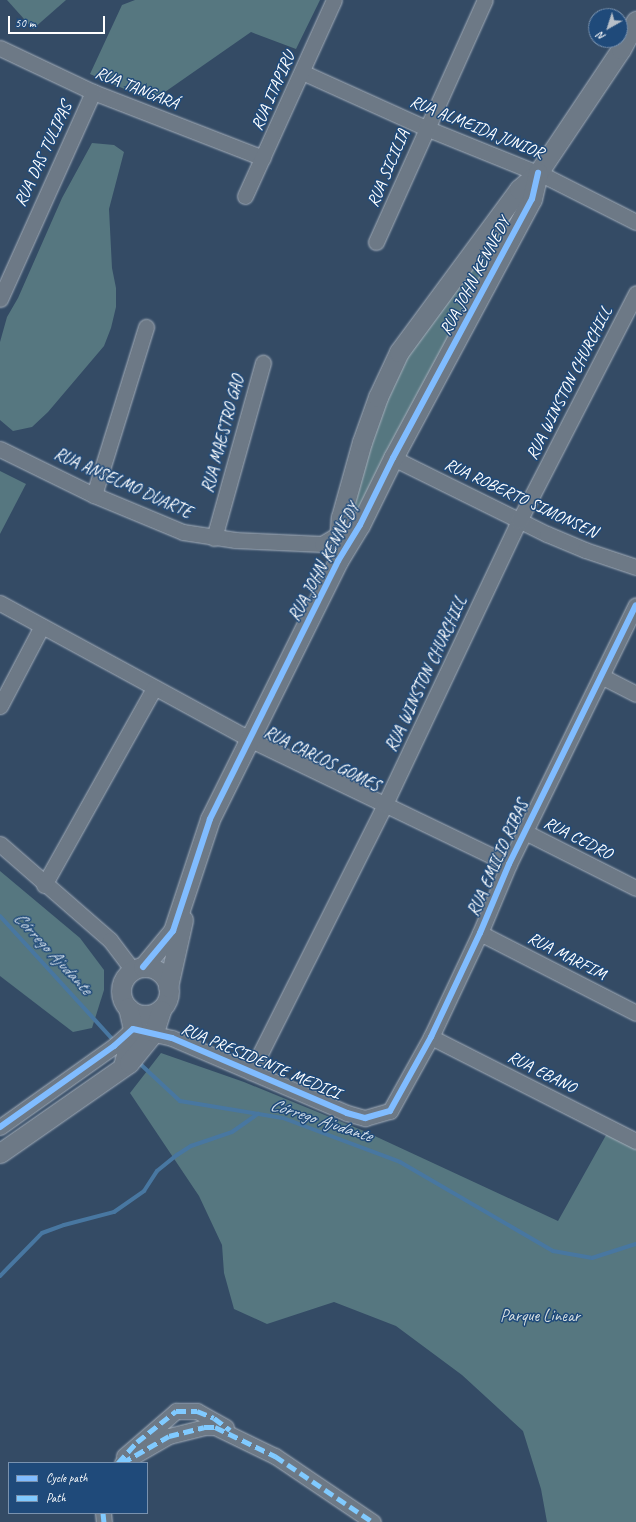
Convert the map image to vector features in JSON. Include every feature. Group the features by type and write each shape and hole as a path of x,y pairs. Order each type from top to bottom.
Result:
{"street":[{"name":"RUA ITAPIRU","path":"245,196 334,0"},
{"name":"RUA SICILIA","path":"376,242 426,128 485,0"},
{"name":"RUA JOHN KENNEDY","path":"138,968 160,950 173,931 184,903 210,820 251,740 338,561 346,535 340,517 362,442 378,397 399,352 519,189 538,173 621,49 636,22"},
{"name":"RUA TANGARÁ","path":"0,48 93,92 263,158"},
{"name":"RUA ALMEIDA JUNIOR","path":"302,72 426,128 538,173 636,222"},
{"name":"RUA DAS TULIPAS","path":"0,299 93,92"},
{"name":"RUA JOHN KENNEDY","path":"346,535 360,525 393,458 532,199 538,173"},
{"name":"RUA WINSTON CHURCHILL","path":"251,1072 385,804 519,521 636,293"},
{"path":"94,495 146,327"},
{"name":"RUA MAESTRO GAO","path":"214,538 262,363"},
{"name":"RUA ANSELMO DUARTE","path":"0,448 94,495 166,527 214,538 322,544 346,535"},
{"name":"RUA ROBERTO SIMONSEN","path":"393,458 519,521 585,550 636,567"},
{"name":"RUA CARLOS GOMES","path":"0,603 251,740 508,864"},
{"name":"RUA EMILIO RIBAS","path":"378,1115 390,1111 398,1101 432,1037 480,932 508,864 636,605"},
{"path":"0,706 42,626"},
{"path":"600,676 636,694"},
{"path":"44,885 154,688"},
{"name":"RUA CEDRO","path":"525,832 636,888"},
{"path":"0,844 44,885 110,940 138,968"},
{"name":"RUA JOHN KENNEDY","path":"168,987 182,932 184,903"},
{"name":"RUA MARFIM","path":"480,932 636,1013"},
{"path":"0,1127 90,1064 154,1032 161,1010 167,1000 168,987 162,975 150,968 138,968 125,976 120,989 123,1003 128,1008 140,1015 154,1014 161,1010"},
{"path":"0,1153 125,1064 136,1040 128,1008"},
{"name":"RUA PRESIDENTE MEDICI","path":"154,1032 348,1113 365,1118 378,1115"},
{"name":"RUA EBANO","path":"432,1037 636,1140"},
{"path":"90,1064 106,1060 125,1064"},
{"path":"119,1462 127,1452 170,1414 184,1409 197,1411 214,1418 246,1442"},
{"path":"124,1462 169,1436 204,1427 226,1431 275,1456 373,1522"}],"green space":[{"path":"7,0 66,0 33,29"},
{"path":"135,0 320,0 296,49 251,32 152,101 90,74 122,5"},
{"path":"92,143 114,145 124,152 109,209 112,268 116,288 116,307 111,328 104,346 48,412 32,427 13,431 0,420 0,342 7,317 18,298 62,198"},
{"path":"524,195 352,521 350,520 385,396 404,353"},
{"path":"0,471 26,484 0,534"},
{"path":"0,871 80,938 104,970 104,990 92,1028 73,1032 0,976"},
{"name":"Parque Linear","path":"161,1053 244,1082 364,1131 558,1221 610,1128 636,1141 636,1522 547,1522 541,1489 523,1431 462,1375 396,1326 334,1302 267,1324 234,1309 224,1273 222,1245 199,1196 130,1093"}],"waterway":[{"name":"Córrego Ajudante","path":"0,916 114,1041"},
{"name":"Córrego Ajudante","path":"137,1061 180,1101 283,1118 400,1162 553,1251 592,1258 636,1244"},
{"path":"0,1276 42,1233 64,1225 114,1212 144,1191 157,1171 177,1155 191,1146 232,1132 258,1114"}],"marked path":[{"path":"119,1462 137,1442 176,1411 197,1411 214,1418 230,1430"},
{"path":"124,1462 169,1436 204,1427 215,1427 275,1456 373,1522"},
{"path":"103,1514 104,1522"}],"cycle path":[{"path":"143,967 173,931 210,819 338,561 360,525 393,458 532,199 538,173"},
{"path":"0,1127 114,1046 133,1029 172,1038 347,1113 365,1118 390,1111 431,1037 480,933 509,864 636,605"}]}
